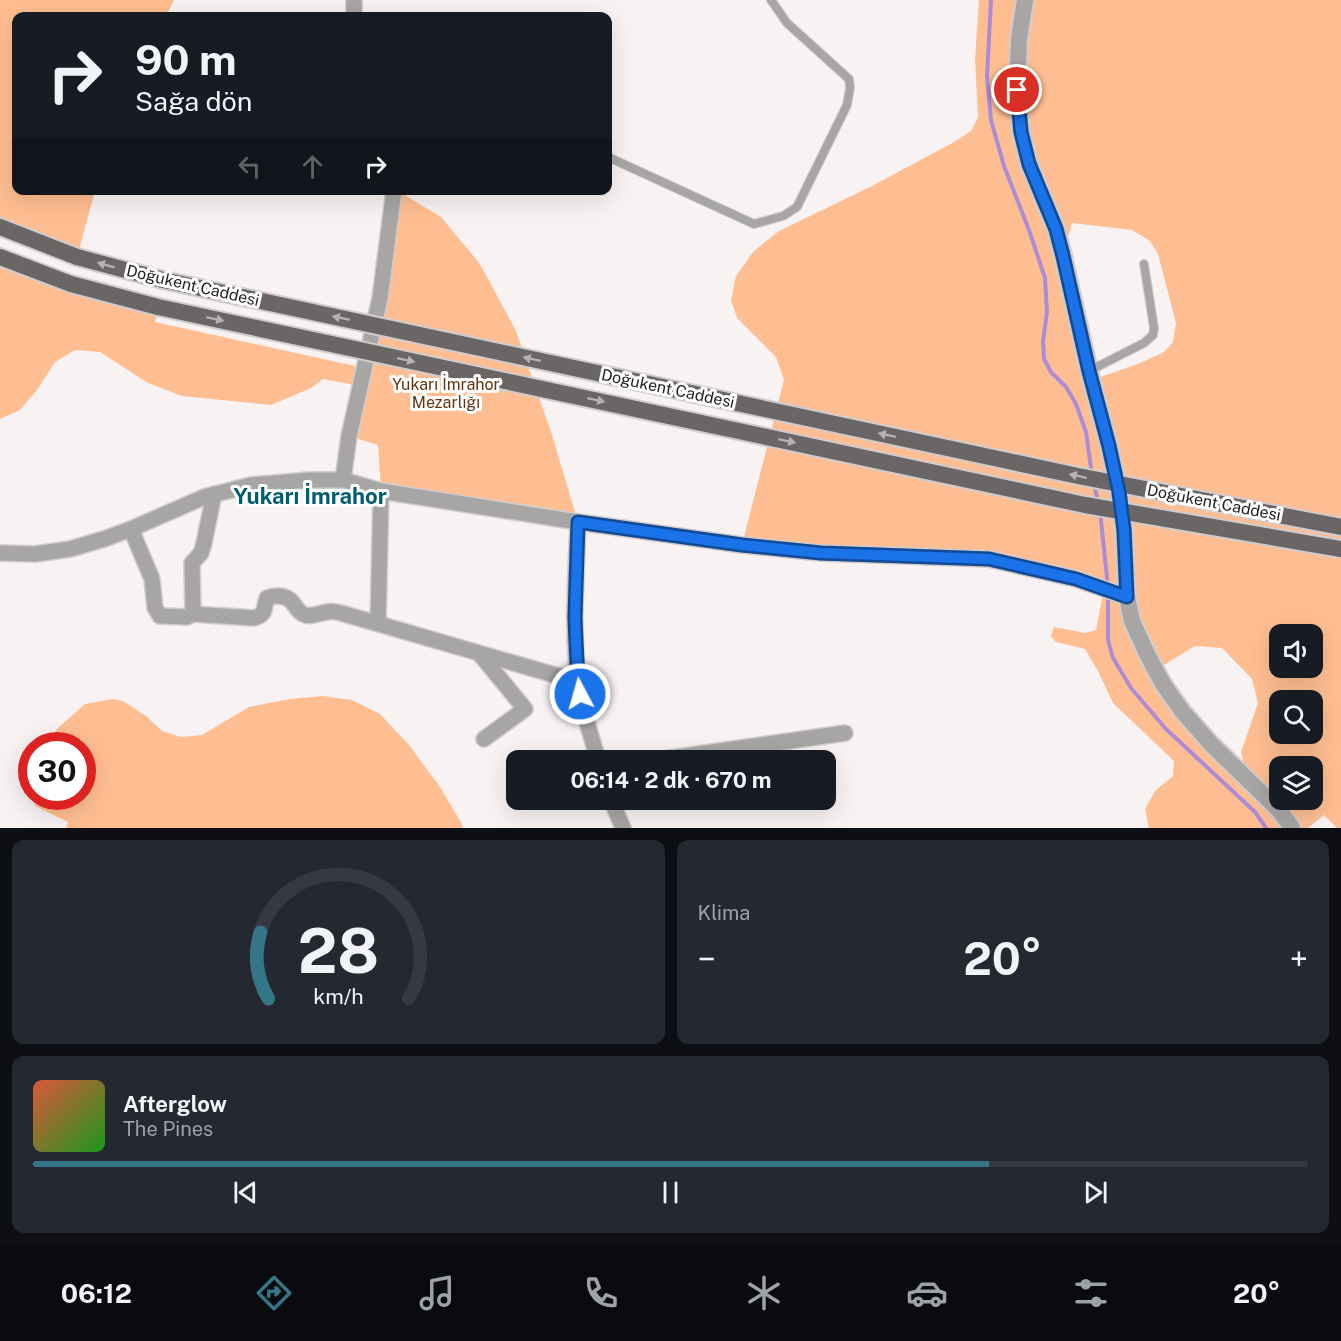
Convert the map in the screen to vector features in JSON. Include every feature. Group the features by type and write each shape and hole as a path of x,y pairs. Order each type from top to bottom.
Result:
{"main road":[{"name":"Doğukent Caddesi","path":"0,227 77,257 163,280 1078,476 1341,527"},
{"name":"Doğukent Caddesi","path":"0,257 71,284 158,307 1084,505 1341,549"}],"street":[{"path":"1025,0 1019,39 1017,80 1021,132 1029,164 1056,229 1109,446 1124,530 1127,597 1132,621 1148,656 1182,711 1212,745 1279,810 1292,828"},
{"path":"343,480 349,436 380,298 393,195"},
{"path":"0,554 35,554 70,549 130,529 204,497 251,485 343,480 381,491 742,545 821,553 989,559 1076,579 1127,597"},
{"path":"378,624 381,491"},
{"path":"194,614 192,563 201,552 204,543 214,494"},
{"path":"578,522 575,618 579,682 595,750"},
{"path":"130,529 152,579 156,608 160,615 188,617 194,614 254,618 264,613 267,598 273,595 290,600 302,614 341,613 579,682"},
{"path":"478,652 525,709 484,739"},
{"path":"727,750 845,733"},
{"path":"615,810 623,828"}],"lane":[{"path":"612,159 754,224 783,216 797,207 847,105 849,79 787,22 771,0"},
{"path":"1089,371 1144,343 1153,335 1154,328 1144,264"}],"green space":[{"path":"0,0 174,0 168,12 12,12 12,195 94,195 77,257 0,227"},
{"path":"979,0 1341,0 1341,828 1337,828 1324,815 1308,828 1149,828 1145,809 1155,791 1173,776 1174,761 1113,703 1085,649 1056,642 1051,636 1054,627 1085,633 1096,630 1104,589 1017,565 742,545 784,380 776,357 737,318 731,300 736,276 754,251 779,231 872,186 956,141 972,130 978,117 975,59","holes":["1072,223 1132,230 1150,241 1158,254 1176,323 1173,342 1164,352 1092,380 1063,256","1195,646 1222,648 1252,679 1258,703 1241,752 1247,778 1156,670"]},
{"name":"Yukarı İmrahor Mezarlığı","path":"397,195 405,195 441,217 480,264 516,331 552,435 578,522 381,491 378,445 349,436 360,386 323,379 311,388 271,405 182,396 148,383 100,352 75,350 55,362 37,390 20,410 0,419 0,257 158,307 155,322 364,368"},
{"path":"323,696 352,700 380,714 409,745 440,787 463,828 66,828 68,822 43,810 96,810 96,732 55,732 85,704 112,699 123,701 146,716 162,731 181,737 202,735 249,707 290,699"}],"waterway":[{"path":"991,0 987,77 991,120 1004,166 1045,278 1047,312 1043,341 1044,359 1051,372 1066,387 1076,404 1086,432 1092,475"},
{"path":"1094,485 1098,501"},
{"path":"1100,511 1108,587"},
{"path":"1108,595 1108,640 1113,658 1131,688 1166,729 1255,812 1266,828"}],"district":[{"name":"Yukarı İmrahor","path":"310,496"}],"route":[{"path":"580,694 575,618 578,522 742,545 821,553 989,559 1076,579 1127,597 1124,530 1119,492 1056,229 1029,164 1021,132 1017,90"}]}
